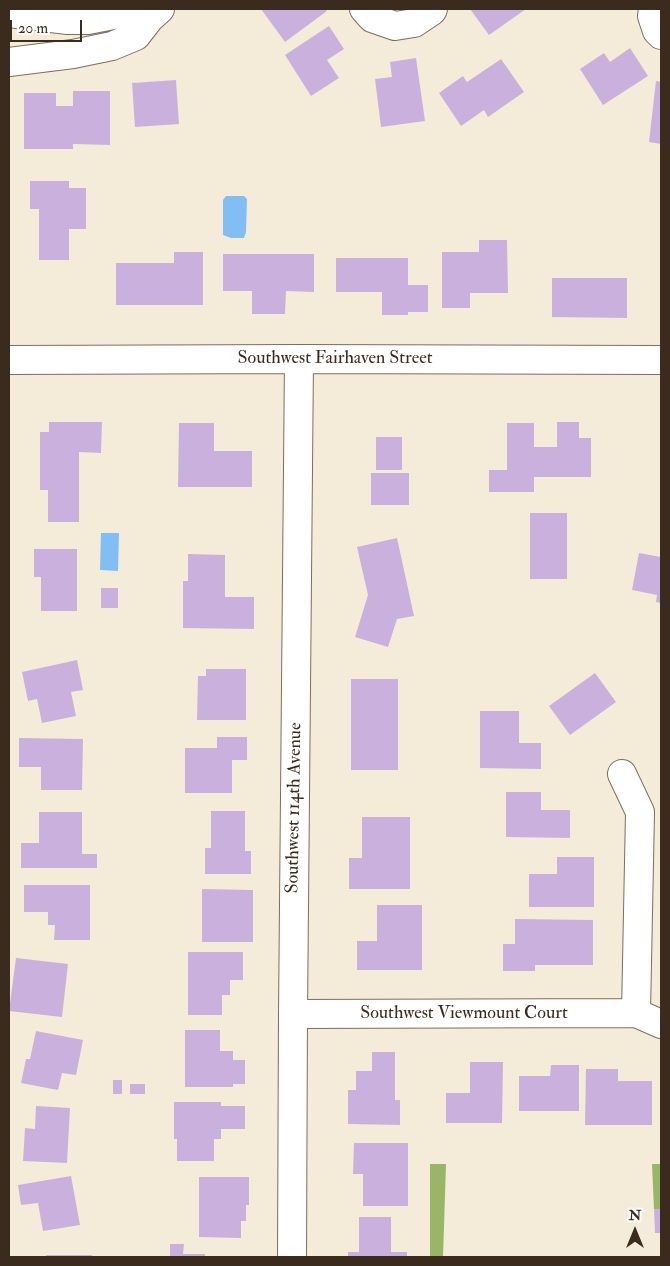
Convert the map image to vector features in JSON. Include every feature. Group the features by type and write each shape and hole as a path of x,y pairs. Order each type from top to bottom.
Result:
{"street":[{"path":"364,9 372,18 395,26 414,23 433,9"},
{"path":"652,9 652,16 657,31 661,35"},
{"path":"9,13 68,20 88,20 129,12 155,13"},
{"path":"9,62 73,54 112,46 136,36 155,13"},
{"name":"Southwest 114th Avenue","path":"292,1257 292,1014 299,359"},
{"name":"Southwest Fairhaven Street","path":"9,360 661,360"},
{"path":"622,774 640,812 636,1013"},
{"name":"Southwest Viewmount Court","path":"292,1014 636,1013 661,1024"}],"green space":[{"path":"430,1164 446,1164 443,1257 430,1257"},
{"path":"652,1164 661,1164 661,1209 654,1209"}],"water":[{"path":"226,196 244,196 247,199 246,232 244,238 231,238 223,235 223,200"},
{"path":"101,533 119,533 118,571 100,570"}],"building":[{"path":"261,9 325,9 327,11 285,42"},
{"path":"470,9 526,9 489,35"},
{"path":"329,26 344,49 327,60 339,78 311,96 285,55"},
{"path":"630,48 648,76 603,105 580,69 604,53 610,62"},
{"path":"416,58 425,121 381,127 375,79 392,77 390,62"},
{"path":"501,59 524,92 488,117 484,110 461,126 439,93 463,76 467,82"},
{"path":"176,80 179,124 135,127 132,83"},
{"path":"656,81 661,82 661,144 649,142"},
{"path":"73,91 110,91 110,145 73,144 73,149 24,149 24,93 56,93 56,106 73,106"},
{"path":"30,181 69,181 69,188 86,188 86,229 69,229 69,260 39,260 39,209 30,209"},
{"path":"479,240 507,240 508,293 470,293 470,308 442,308 442,252 479,252"},
{"path":"174,252 203,252 203,305 116,305 116,263 174,263"},
{"path":"223,254 314,254 314,292 286,291 285,314 252,314 252,291 223,291"},
{"path":"336,258 408,258 408,285 428,285 428,312 408,312 408,315 382,315 382,292 336,292"},
{"path":"552,278 627,278 627,318 552,317"},
{"path":"49,422 102,422 101,453 79,452 79,522 48,522 48,490 40,490 40,432 49,432"},
{"path":"557,422 579,422 579,438 591,438 591,477 534,477 534,492 489,492 489,470 507,470 507,423 534,423 534,447 557,447"},
{"path":"179,423 214,423 214,451 252,451 252,487 178,487"},
{"path":"376,437 402,437 402,470 376,470"},
{"path":"371,473 409,473 409,505 371,505"},
{"path":"530,513 567,513 567,579 530,579"},
{"path":"397,538 414,616 397,619 388,647 355,637 368,595 357,547"},
{"path":"34,549 77,549 77,611 41,611 41,577 34,577"},
{"path":"639,553 661,557 661,603 656,602 657,595 632,590"},
{"path":"188,554 225,555 225,597 254,597 254,629 183,628 183,581 188,581"},
{"path":"101,588 118,588 118,608 101,608"},
{"path":"77,660 83,690 71,692 76,716 42,723 37,699 28,701 22,672"},
{"path":"206,669 246,669 246,720 197,720 198,676 206,676"},
{"path":"595,673 616,702 570,735 549,706"},
{"path":"351,679 398,679 398,770 351,770"},
{"path":"480,711 519,711 519,743 541,743 541,769 480,768"},
{"path":"217,737 247,737 247,760 232,760 232,793 185,793 185,748 217,748"},
{"path":"19,738 83,739 82,790 41,790 41,767 19,767"},
{"path":"506,792 541,792 541,810 570,810 570,838 506,837"},
{"path":"211,811 245,811 245,851 251,851 251,874 205,874 205,848 211,848"},
{"path":"39,812 82,812 82,854 97,854 97,868 21,868 21,843 39,843"},
{"path":"362,817 410,817 410,889 349,889 349,858 362,858"},
{"path":"557,857 594,857 594,907 529,907 529,874 557,874"},
{"path":"24,885 90,885 90,940 54,940 55,925 48,925 48,912 24,912"},
{"path":"202,889 253,890 253,942 202,942"},
{"path":"377,905 422,905 422,970 357,970 357,941 377,941"},
{"path":"515,919 593,920 593,965 535,965 535,971 503,971 503,944 515,944"},
{"path":"188,952 243,952 243,980 230,980 230,995 222,995 222,1015 188,1015"},
{"path":"16,958 68,964 62,1017 9,1011"},
{"path":"185,1030 220,1030 220,1051 233,1051 233,1060 245,1060 245,1084 233,1084 233,1087 185,1087"},
{"path":"36,1031 83,1040 76,1075 62,1073 58,1090 21,1083 26,1059 30,1059"},
{"path":"372,1052 395,1052 395,1100 400,1100 400,1125 348,1124 348,1090 356,1090 356,1071 372,1071"},
{"path":"470,1062 503,1062 502,1123 446,1123 446,1093 470,1093"},
{"path":"551,1065 579,1065 579,1111 519,1111 519,1076 550,1076"},
{"path":"586,1069 618,1069 618,1081 652,1081 652,1125 585,1125"},
{"path":"113,1080 122,1080 122,1094 113,1094"},
{"path":"130,1084 145,1084 145,1094 130,1094"},
{"path":"174,1102 221,1102 221,1106 245,1106 245,1129 221,1129 221,1139 214,1139 214,1161 177,1161 177,1139 174,1139"},
{"path":"36,1106 70,1108 67,1163 23,1161 25,1128 35,1129"},
{"path":"354,1143 408,1143 408,1206 363,1206 363,1174 353,1174"},
{"path":"71,1176 80,1225 43,1231 38,1203 21,1205 18,1185"},
{"path":"199,1177 249,1177 249,1205 246,1205 246,1221 241,1221 241,1238 199,1237"},
{"path":"654,1209 661,1209 661,1233 655,1233"},
{"path":"359,1217 391,1217 391,1252 407,1252 407,1257 348,1257 348,1252 359,1252"},
{"path":"170,1244 184,1244 183,1254 205,1254 205,1257 170,1257"},
{"path":"46,1255 92,1255 92,1257 46,1257"}]}
